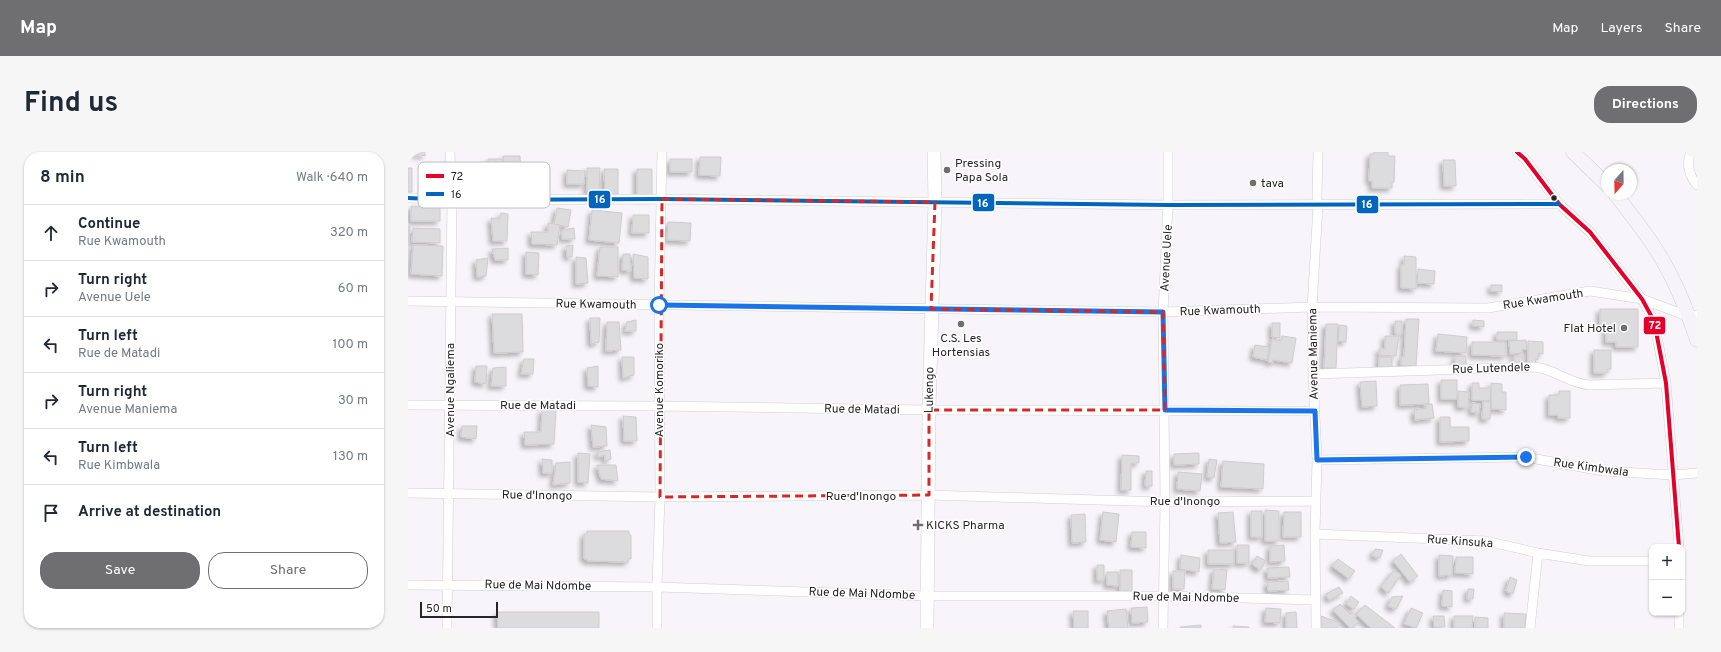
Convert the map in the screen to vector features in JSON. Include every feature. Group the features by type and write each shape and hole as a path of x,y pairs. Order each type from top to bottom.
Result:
{"main road":[{"path":"1573,152 1601,179"},
{"path":"1620,200 1649,239 1664,262 1693,316 1697,340"}],"street":[{"name":"Avenue Ngaliema","path":"450,152 450,162"},
{"name":"Avenue Komoriko","path":"657,628 660,497 659,305 662,152"},
{"name":"Lukengo","path":"927,628 929,495 928,410 934,152"},
{"name":"Avenue Uele","path":"1163,628 1165,410 1163,312 1168,205 1168,152"},
{"name":"Avenue Maniema","path":"1316,628 1314,534 1317,460 1313,374 1312,306 1318,206 1318,152"},
{"path":"1517,152 1525,159 1558,204 1590,232 1642,299 1654,321 1666,383 1679,544"},
{"path":"1691,152 1689,156 1689,171 1697,185"},
{"path":"408,198 418,198"},
{"path":"550,200 1318,206 1558,204"},
{"name":"Avenue Ngaliema","path":"447,628 450,493 450,302 452,208"},
{"name":"Rue Kwamouth","path":"408,301 1163,312 1312,306 1488,308 1590,291 1642,299 1693,316"},
{"name":"Rue Lutendele","path":"1313,374 1536,367 1547,368 1578,384 1666,383"},
{"name":"Rue de Matadi","path":"408,405 659,406 928,410 1315,411"},
{"name":"Rue Kimbwala","path":"1317,460 1526,457 1602,471 1673,475 1697,473"},
{"name":"Rue d'Inongo","path":"408,493 660,497 929,495 1165,502 1315,502"},
{"name":"Rue Kinsuka","path":"1314,534 1479,540 1538,553 1589,561 1649,561"},
{"path":"1530,628 1538,553"},
{"name":"Rue de Mai Ndombe","path":"408,585 447,584 657,587 927,596 1163,596 1315,600"},
{"path":"1679,628 1680,616"}],"highlighted area":[{"path":"662,199 935,202 931,309 1163,312 1165,410 929,410 929,495 660,497"}],"building":[{"path":"425,152 425,156 411,153"},
{"path":"1374,152 1388,152 1388,156 1395,156 1394,182 1392,182 1392,188 1372,188 1372,181 1369,181 1370,154 1374,154"},
{"path":"503,156 520,156 520,162 503,162"},
{"path":"700,157 721,157 720,176 699,175"},
{"path":"488,159 502,159 502,162 488,162"},
{"path":"670,159 692,159 692,172 670,172"},
{"path":"1443,160 1455,160 1456,186 1444,186"},
{"path":"408,168 412,168 412,192 408,192"},
{"path":"587,168 600,168 599,192 587,192"},
{"path":"604,169 618,169 618,194 605,195"},
{"path":"637,169 652,169 652,198 637,198"},
{"path":"567,170 585,171 584,184 567,184"},
{"path":"411,206 418,206 418,208 440,208 440,221 411,221"},
{"path":"557,208 571,210 568,227 554,224"},
{"path":"592,210 622,213 619,243 589,240"},
{"path":"501,213 508,214 507,241 493,241 491,218 500,219"},
{"path":"633,215 649,215 649,233 632,233"},
{"path":"668,222 691,223 690,241 667,240"},
{"path":"548,223 560,225 557,245 532,244 531,232 548,232"},
{"path":"408,226 410,226 409,243 408,243"},
{"path":"413,228 440,229 440,243 412,242"},
{"path":"574,228 575,239 562,239 562,230"},
{"path":"413,245 443,246 442,276 411,274"},
{"path":"573,245 572,257 567,257 566,246"},
{"path":"600,247 618,247 618,277 597,276"},
{"path":"508,248 508,260 495,260 492,249"},
{"path":"526,252 539,253 538,275 526,274"},
{"path":"623,254 630,254 631,271 622,270"},
{"path":"633,254 648,257 648,279 634,278"},
{"path":"1404,256 1416,257 1416,289 1401,288 1401,265 1404,265"},
{"path":"576,257 586,258 588,283 576,284"},
{"path":"488,258 486,276 477,277 476,260"},
{"path":"1418,269 1435,271 1434,284 1417,283"},
{"path":"1491,285 1502,285 1502,292 1491,291"},
{"path":"1600,309 1638,309 1638,347 1616,347 1616,342 1606,342 1606,326 1600,326"},
{"path":"492,314 522,314 523,352 494,353"},
{"path":"590,318 600,318 599,342 591,344"},
{"path":"1406,319 1419,319 1416,366 1401,365 1401,357 1404,357"},
{"path":"636,320 636,331 625,331 627,322"},
{"path":"1473,320 1484,321 1484,327 1473,326"},
{"path":"1395,321 1402,321 1402,334 1395,334"},
{"path":"607,322 619,322 621,350 606,351"},
{"path":"1272,323 1280,323 1280,338 1272,337"},
{"path":"1326,324 1338,324 1336,368 1324,368"},
{"path":"1339,325 1347,326 1346,342 1338,341"},
{"path":"1497,332 1517,332 1517,340 1497,340"},
{"path":"1438,334 1467,337 1466,353 1436,351"},
{"path":"1282,336 1296,338 1292,363 1273,360 1273,363 1268,362 1272,339 1281,341"},
{"path":"1385,336 1399,336 1396,356 1379,355 1379,349 1385,349"},
{"path":"1526,340 1527,349 1522,349 1522,353 1510,354 1509,341"},
{"path":"1528,341 1543,342 1543,354 1538,353 1538,360 1536,359 1535,364 1528,363"},
{"path":"1472,342 1506,342 1506,356 1472,355"},
{"path":"1255,345 1269,347 1267,360 1253,357"},
{"path":"1594,350 1611,350 1611,369 1607,369 1607,373 1594,373"},
{"path":"1455,356 1466,356 1466,366 1455,366"},
{"path":"1514,356 1523,356 1523,364 1514,364"},
{"path":"622,357 634,357 634,375 623,378"},
{"path":"1379,357 1392,357 1392,367 1379,367"},
{"path":"524,359 534,359 533,374 521,374"},
{"path":"476,366 487,366 486,384 475,382"},
{"path":"598,366 598,387 588,386 587,368"},
{"path":"506,367 506,386 491,386 493,368"},
{"path":"1441,380 1457,380 1457,399 1441,399"},
{"path":"1376,381 1377,406 1362,407 1360,382"},
{"path":"1472,383 1479,383 1479,388 1491,388 1490,401 1472,400"},
{"path":"1491,383 1502,384 1502,392 1506,392 1506,410 1491,409"},
{"path":"1428,384 1429,404 1400,405 1400,385"},
{"path":"1458,391 1469,392 1468,407 1458,407"},
{"path":"1559,391 1570,391 1570,418 1558,418 1558,415 1549,415 1549,395 1559,395"},
{"path":"1483,401 1491,402 1490,419 1482,419"},
{"path":"1472,403 1480,404 1479,413 1471,412"},
{"path":"1425,404 1432,404 1434,418 1415,420 1414,410 1426,408"},
{"path":"542,410 556,410 554,444 525,445 524,432 541,432"},
{"path":"623,416 636,417 637,441 624,441"},
{"path":"1440,417 1450,417 1450,427 1469,427 1469,441 1440,442"},
{"path":"591,425 606,427 607,446 593,447"},
{"path":"462,426 477,426 476,439 461,437"},
{"path":"610,450 611,459 605,461 605,455 598,457 597,452"},
{"path":"578,453 590,454 588,483 578,482"},
{"path":"1199,453 1199,464 1174,465 1174,454"},
{"path":"1122,455 1139,456 1139,463 1131,463 1131,490 1121,490"},
{"path":"542,459 552,460 552,473 543,473"},
{"path":"1209,459 1217,460 1214,478 1207,477"},
{"path":"1223,461 1264,464 1263,489 1221,487"},
{"path":"570,462 570,483 553,485 556,463"},
{"path":"597,465 616,465 618,481 601,479"},
{"path":"1146,471 1152,471 1152,486 1145,486"},
{"path":"1178,472 1202,474 1200,491 1177,489"},
{"path":"1265,510 1279,511 1279,541 1265,541"},
{"path":"1251,511 1262,511 1262,537 1251,537"},
{"path":"1103,512 1119,514 1116,542 1100,540"},
{"path":"1233,512 1236,542 1220,543 1218,513"},
{"path":"1284,512 1301,512 1301,537 1283,537"},
{"path":"1085,514 1086,542 1072,543 1071,515"},
{"path":"587,531 629,531 629,535 631,535 631,559 628,559 628,562 587,561 587,559 584,559 584,534 587,534"},
{"path":"1132,532 1146,532 1146,548 1131,547"},
{"path":"1237,545 1249,545 1249,563 1237,563"},
{"path":"1284,545 1285,561 1270,562 1270,546"},
{"path":"1375,549 1383,550 1380,558 1372,556"},
{"path":"1208,550 1234,550 1234,564 1208,564"},
{"path":"1401,554 1418,576 1410,582 1393,561"},
{"path":"1181,555 1200,558 1199,572 1180,569"},
{"path":"1439,555 1453,556 1452,575 1439,576"},
{"path":"1257,556 1266,561 1260,570 1252,564"},
{"path":"1456,557 1473,557 1473,574 1455,573"},
{"path":"1338,559 1355,571 1349,579 1332,566"},
{"path":"1097,565 1104,565 1104,580 1097,580"},
{"path":"1289,567 1290,577 1268,578 1267,568"},
{"path":"1214,569 1227,570 1225,590 1212,589"},
{"path":"1120,570 1132,570 1132,591 1120,591"},
{"path":"1394,570 1401,575 1388,593 1381,587"},
{"path":"1173,571 1185,571 1184,589 1173,589"},
{"path":"1107,572 1118,572 1118,586 1107,585"},
{"path":"1510,577 1517,580 1513,594 1506,591"},
{"path":"1288,581 1289,590 1268,591 1267,582"},
{"path":"1339,587 1343,593 1329,600 1326,594"},
{"path":"1468,589 1474,589 1473,599 1467,599"},
{"path":"1443,590 1452,591 1452,607 1442,606"},
{"path":"1351,596 1359,602 1354,609 1346,604"},
{"path":"1403,596 1396,609 1388,606 1392,597"},
{"path":"1340,604 1350,614 1352,612 1357,616 1355,618 1359,622 1352,628 1350,628 1333,610"},
{"path":"1365,605 1395,628 1371,628 1356,614"},
{"path":"1147,607 1148,622 1132,623 1131,608"},
{"path":"1266,608 1281,609 1280,623 1265,622"},
{"path":"1411,608 1423,613 1416,628 1404,624"},
{"path":"1126,609 1128,628 1109,628 1107,611"},
{"path":"1073,611 1088,611 1088,628 1074,628"},
{"path":"497,612 599,612 599,628 498,628"},
{"path":"1296,612 1297,628 1286,628 1286,613"},
{"path":"1504,613 1526,614 1525,628 1504,628"},
{"path":"1321,616 1340,623 1337,628 1321,628"},
{"path":"1433,616 1444,616 1445,627 1434,627"},
{"path":"1454,616 1473,616 1472,628 1454,628"},
{"path":"1475,617 1488,618 1488,628 1475,628"},
{"path":"1201,625 1201,628 1180,627"},
{"path":"1233,626 1249,627 1249,628 1233,628"}],"transit line":[{"name":"72","path":"1517,152 1525,159 1559,204 1590,232 1642,299 1654,321 1666,383 1679,544"},
{"name":"16","path":"408,198 418,198"},
{"name":"16","path":"550,200 662,199 1168,205 1559,204"}],"place":[{"name":"Pressing Papa Sola","path":"947,170"},
{"name":"tava","path":"1253,183"},
{"name":"C.S. Les Hortensias","path":"961,324"},
{"name":"Flat Hotel","path":"1624,328"},
{"name":"KICKS Pharma","path":"918,525"}],"route":[{"path":"659,305 1163,312 1165,410 1315,411 1317,460 1526,457"}]}
